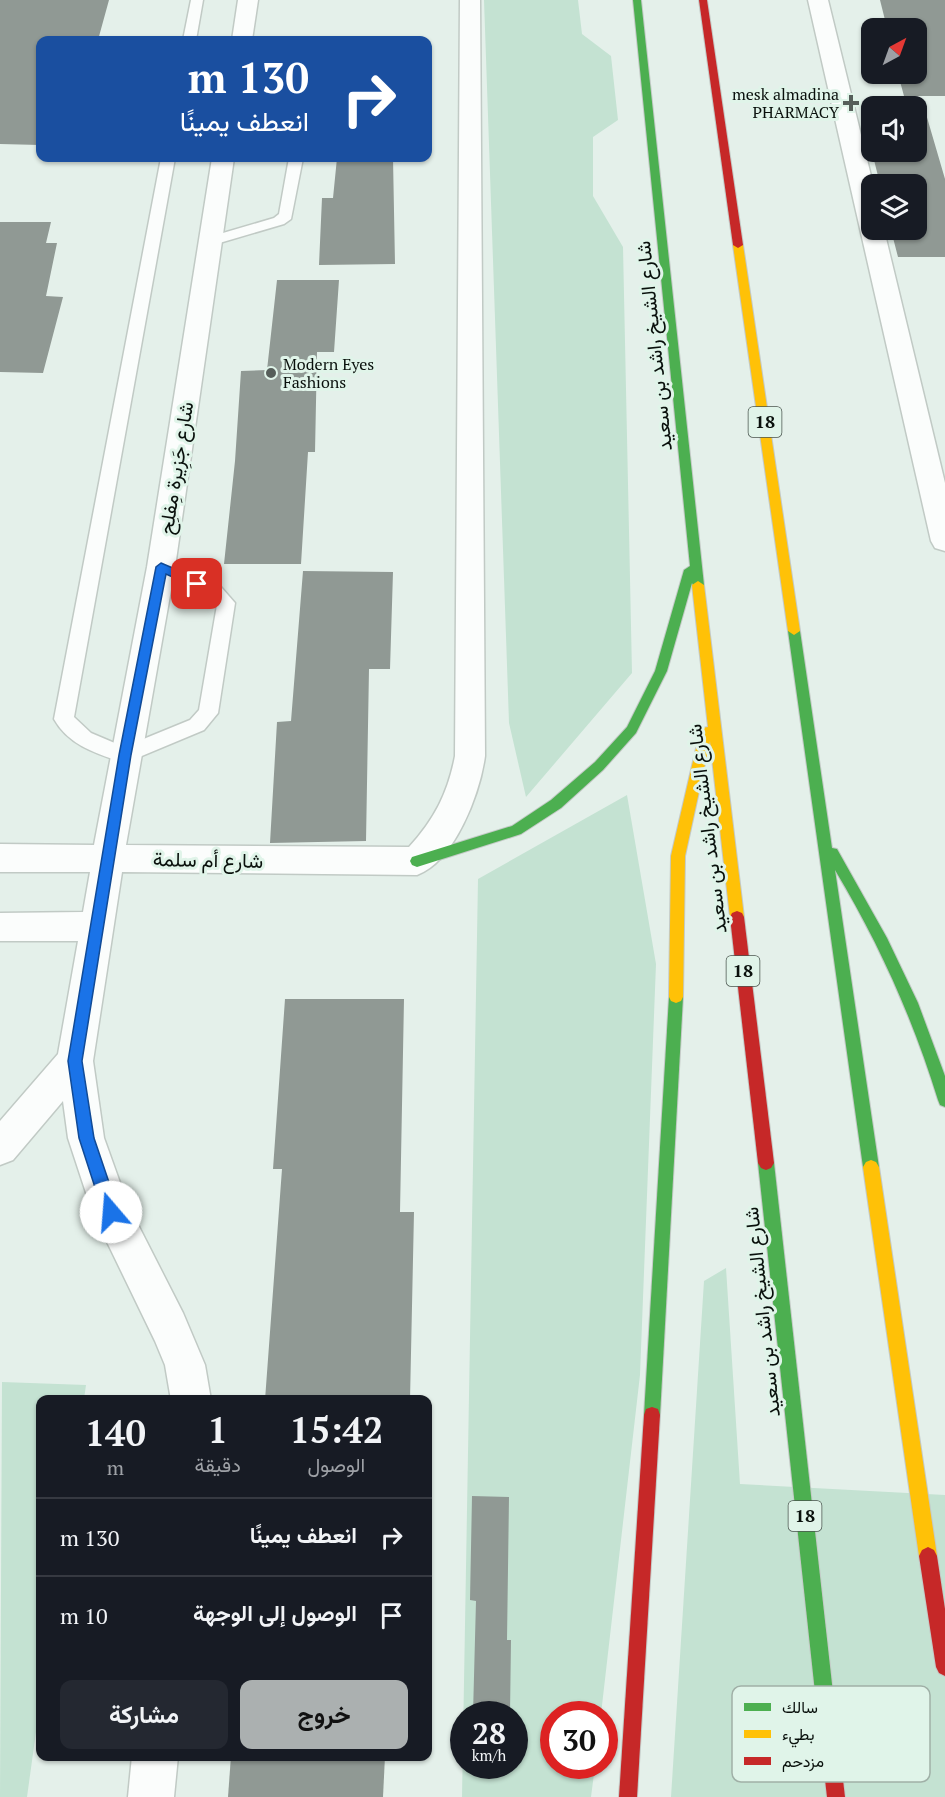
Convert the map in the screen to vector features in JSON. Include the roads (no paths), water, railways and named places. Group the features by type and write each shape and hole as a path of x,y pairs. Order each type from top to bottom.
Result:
{"main road":[{"name":"شارع الشيخ راشد بن سعيد","path":"637,0 694,553 774,1235 824,1686"},
{"name":"18","path":"704,0 826,844 880,1240 945,1668"},
{"path":"417,861 516,830 556,804 599,766 632,730 661,670 694,553"},
{"path":"628,1797 675,1034 678,856 712,706"},
{"path":"826,844 867,908 906,987 939,1077 945,1100"},
{"name":"شارع الشيخ راشد بن سعيد","path":"834,1782 836,1797"}],"street":[{"path":"243,36 248,0"},
{"path":"417,861 442,833 457,806 467,780 470,756 470,0"},
{"path":"818,0 861,182"},
{"name":"شارع جَزِيرة مِفلِح","path":"190,1395 185,1365 170,1327 107,1201 86,1138 75,1061 125,755 161,567 222,162"},
{"path":"875,240 945,541"},
{"name":"شارع أم سلمة","path":"0,858 417,861"},
{"path":"0,927 97,927"},
{"path":"0,1148 75,1061"},
{"path":"151,1797 155,1761"}],"lane":[{"path":"190,36 197,0"},
{"path":"161,567 215,592 226,603 208,713 197,725 125,755 89,743 73,732 64,719 167,162"},
{"path":"211,241 279,221 286,216 296,162"}],"place":[{"name":"mesk almadina PHARMACY","path":"851,103"},
{"name":"Modern Eyes Fashions","path":"271,373"}]}
